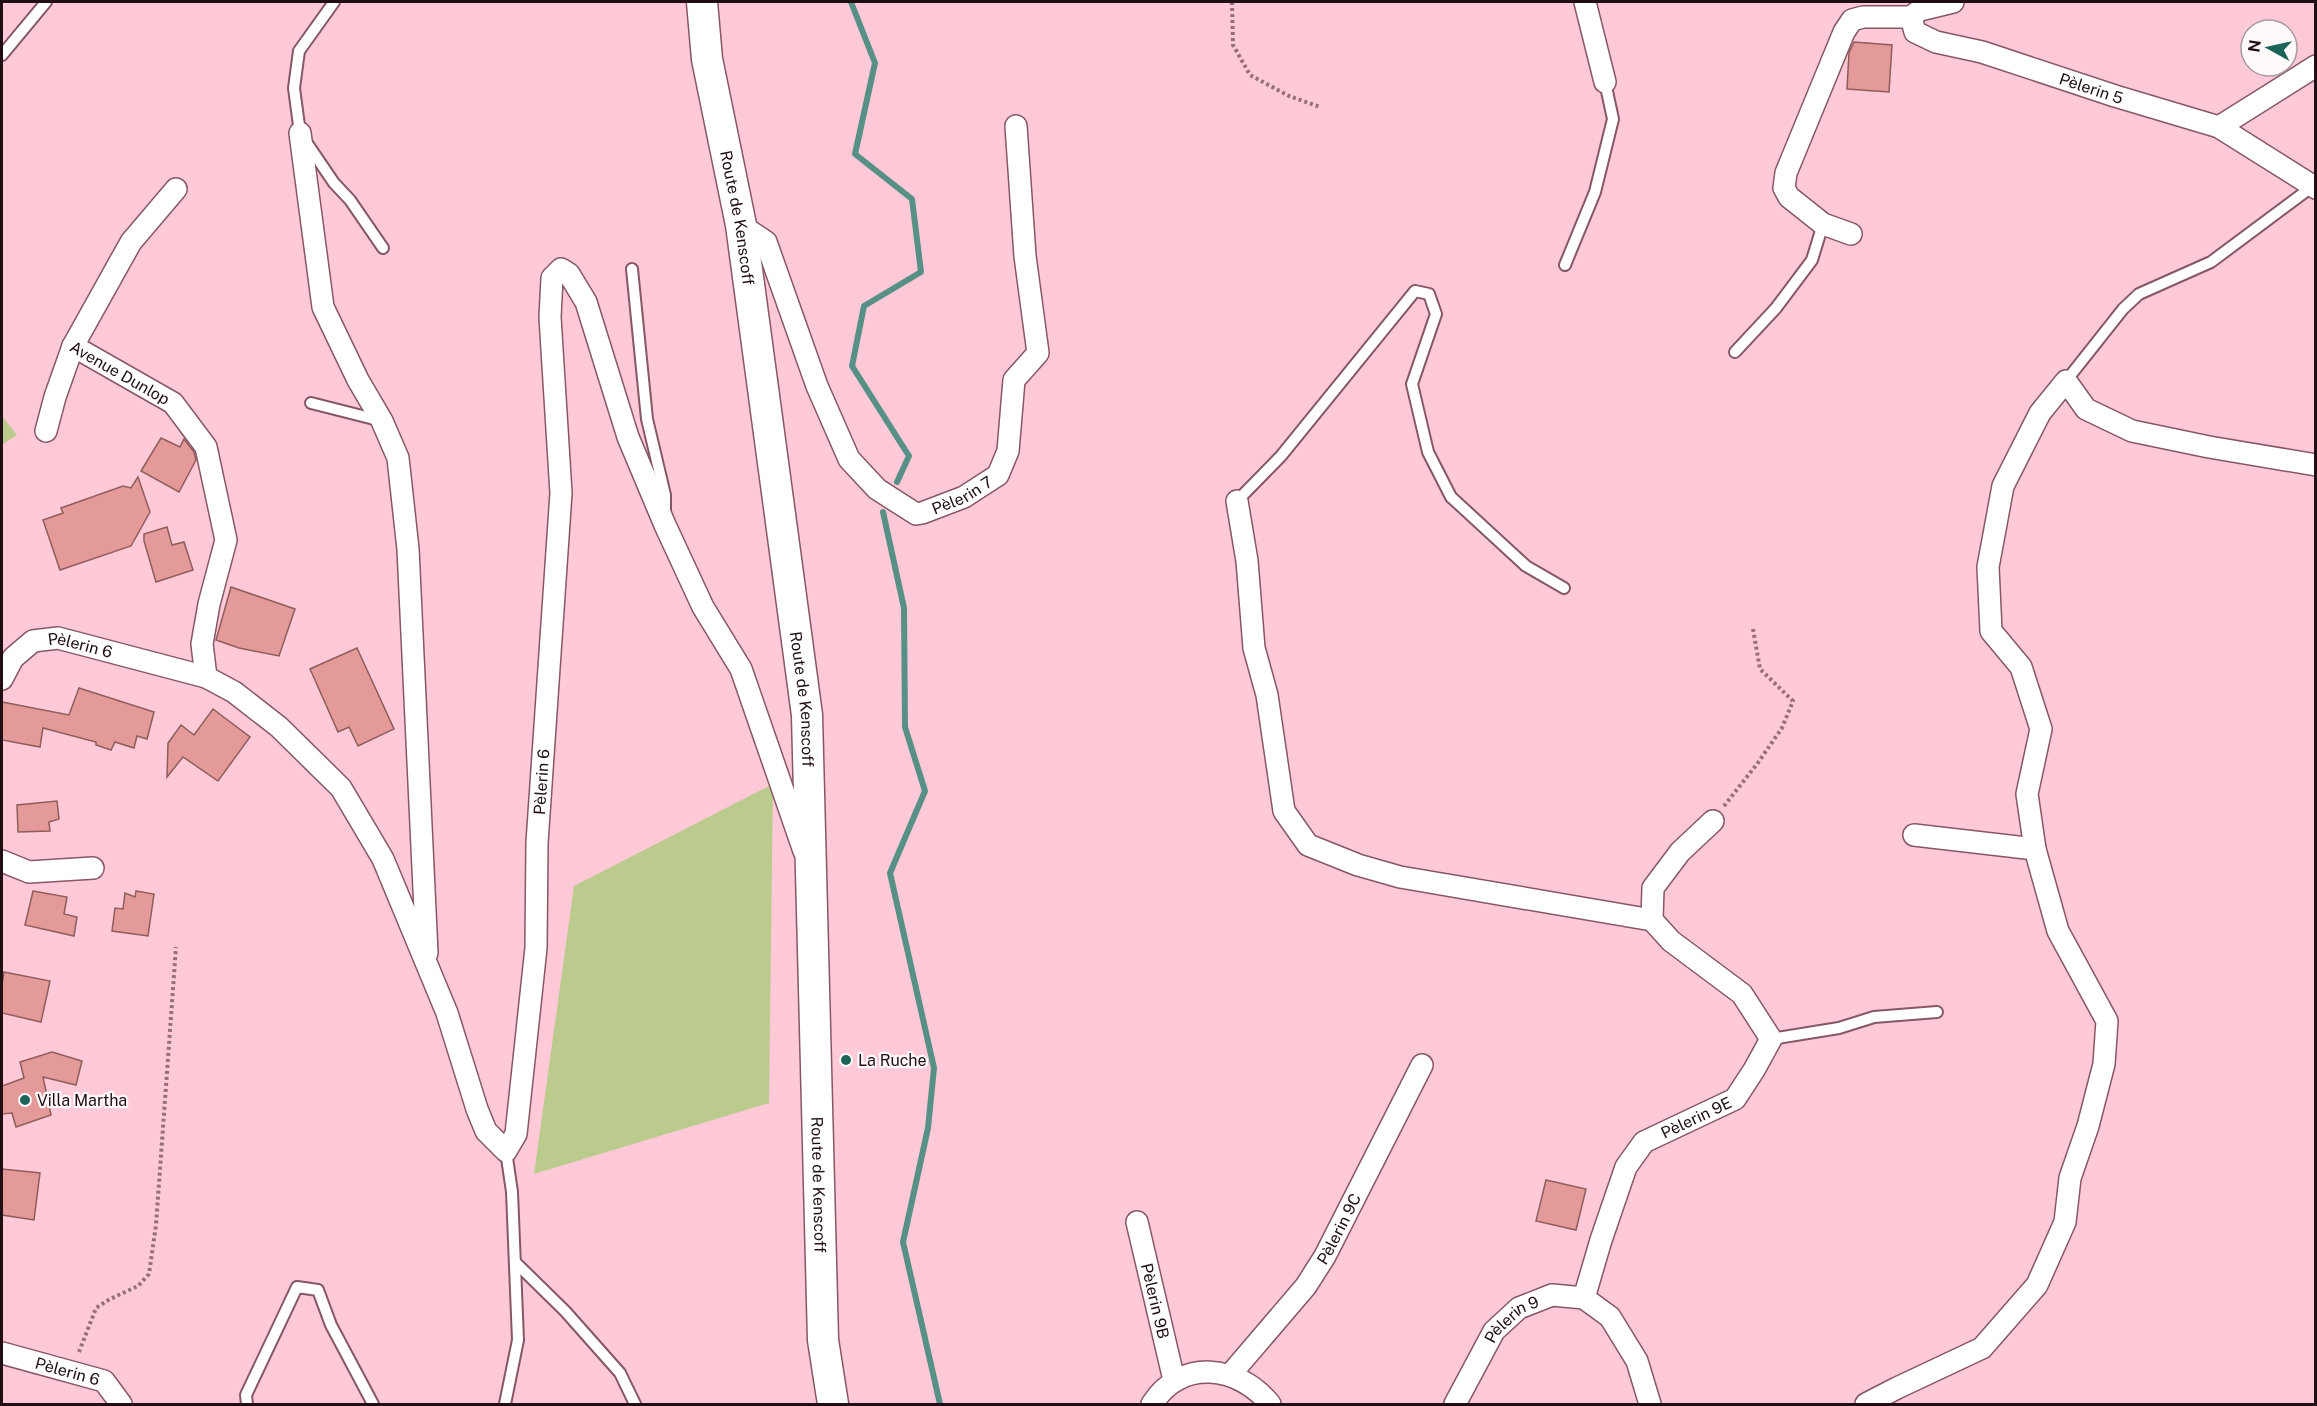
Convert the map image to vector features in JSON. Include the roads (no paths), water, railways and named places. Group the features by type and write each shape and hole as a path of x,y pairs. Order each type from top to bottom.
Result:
{"main road":[{"name":"Route de Kenscoff","path":"702,2 707,58 741,225 807,715 823,1340 833,1404"}],"street":[{"path":"1585,2 1605,82"},
{"path":"1851,234 1823,224 1789,197 1784,188 1786,173 1844,32 1852,20 1863,17 1911,17 1920,10 1953,2"},
{"name":"Pèlerin 5","path":"1911,17 1915,32 1936,42 1982,52 2115,96 2219,127 2314,187"},
{"path":"2219,127 2316,66"},
{"name":"Pèlerin 7","path":"741,225 766,242 817,386 849,459 877,489 916,514 922,513 964,497 998,475 1008,451 1014,380 1038,353 1025,256 1016,126"},
{"path":"300,133 323,307 358,380 382,421 398,458 408,549 428,969"},
{"name":"Avenue Dunlop","path":"176,189 131,242 73,346 172,403 206,447 226,540 209,604 202,644 206,677"},
{"name":"Pèlerin 6","path":"2,679 13,658 33,640 58,638 206,677 234,692 279,727 341,788 383,859 447,1013 486,1131 506,1151 516,1134 536,948 537,843 561,493 550,317 552,278 561,268 569,274 586,302 628,437 665,525 704,607 741,669 812,874"},
{"path":"46,431 73,346"},
{"path":"1866,1404 1982,1348 2037,1285 2065,1222 2070,1178 2088,1126 2104,1064 2107,1021 2058,931 2035,849 2027,794 2041,729 2021,667 1991,631 1989,567 2003,486 2040,413 2066,381 2086,409 2132,431 2316,465"},
{"path":"1238,501 1247,561 1254,648 1267,695 1284,811 1308,845 1358,865 1400,878 1652,920 1671,941 1742,994 1771,1039"},
{"path":"1652,920 1653,888 1680,852 1713,821"},
{"path":"1914,835 2035,849"},
{"path":"2,861 28,872 93,868"},
{"name":"Pèlerin 9E","path":"1584,1298 1626,1167 1644,1142 1735,1099 1771,1039"},
{"name":"Pèlerin 9C","path":"1230,1375 1306,1286 1325,1256 1422,1065"},
{"name":"Pèlerin 9B","path":"1137,1222 1174,1380"},
{"name":"Pèlerin 9","path":"1455,1404 1494,1331 1519,1308 1552,1295 1584,1298 1611,1317 1637,1361 1650,1404"},
{"name":"Pèlerin 6","path":"2,1353 104,1381 120,1404"},
{"path":"1152,1404 1174,1380 1199,1372 1230,1375 1262,1394 1270,1404"}],"lane":[{"path":"2,55 46,2"},
{"path":"334,2 299,51 294,88 300,133 383,248"},
{"path":"1565,265 1595,192 1612,119 1605,82"},
{"path":"2066,381 2123,309 2139,294 2211,262 2314,187"},
{"path":"1735,352 1776,308 1812,260 1823,224"},
{"path":"632,269 647,419 665,495 665,525"},
{"path":"1238,501 1281,456 1415,291 1429,294 1436,314 1413,384 1428,452 1451,497 1526,566 1564,588"},
{"path":"311,403 382,421"},
{"path":"1771,1039 1839,1028 1874,1017 1936,1012"},
{"path":"505,1404 518,1340 513,1192 506,1151"},
{"path":"516,1263 565,1311 620,1373 635,1404"},
{"path":"247,1404 246,1395 297,1287 318,1290 331,1325 373,1404"}],"waterway":[{"path":"851,2 875,63 855,154 912,199 921,272 864,306 852,366 909,456 897,482"},
{"path":"883,512 904,608 905,727 925,791 890,873 934,1068 928,1128 903,1242 940,1404"}],"place":[{"name":"La Ruche","path":"846,1060"},
{"name":"Villa Martha","path":"25,1100"}]}
